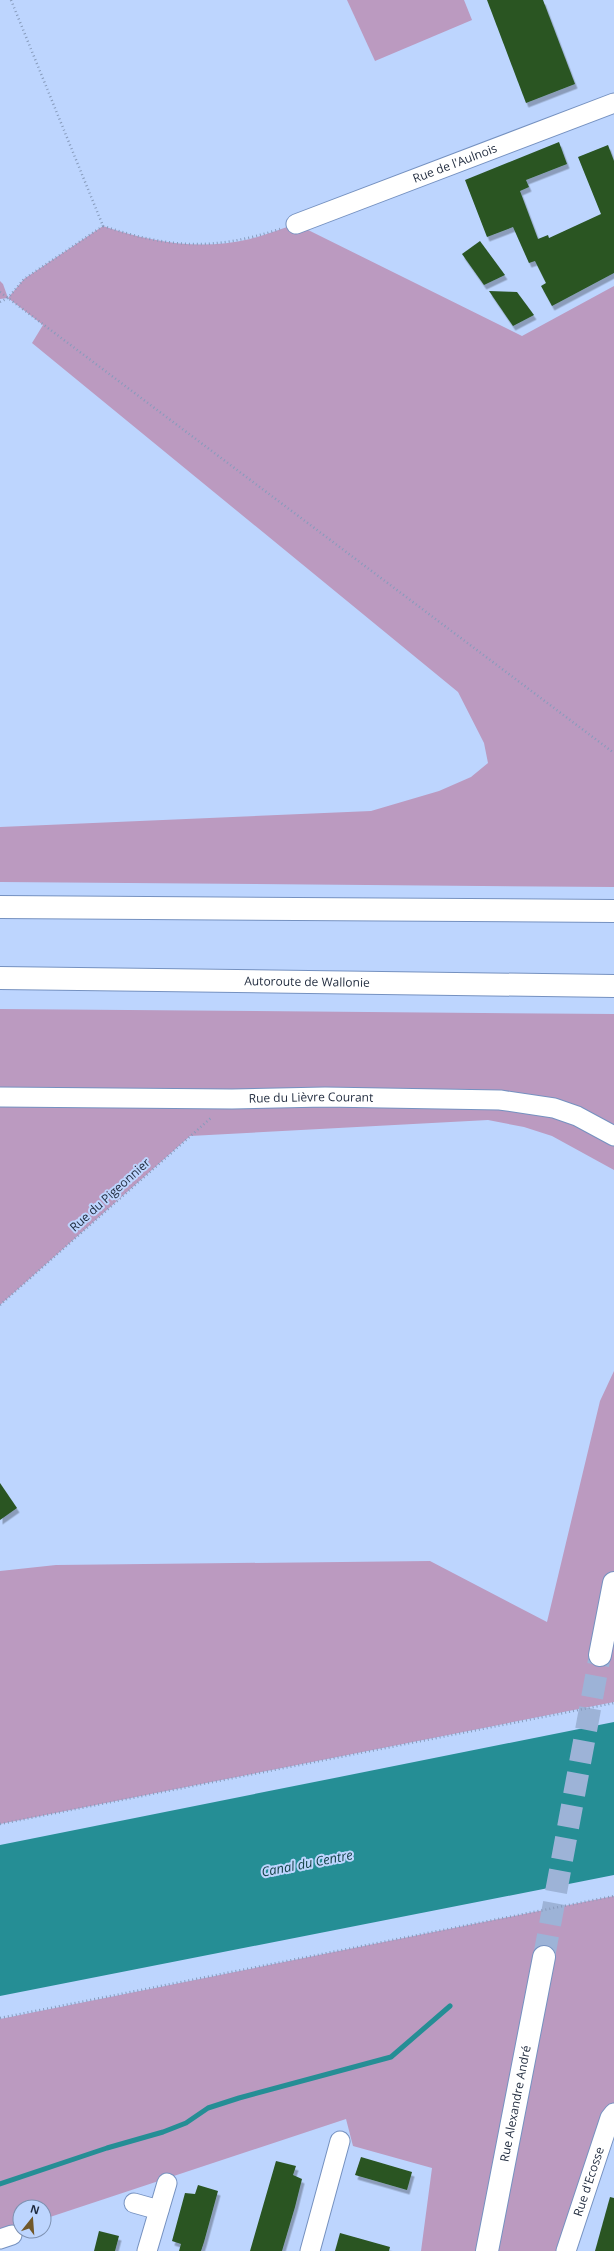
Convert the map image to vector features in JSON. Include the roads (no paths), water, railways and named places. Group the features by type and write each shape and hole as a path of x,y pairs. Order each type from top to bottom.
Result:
{"main road":[{"path":"0,907 614,911"},
{"name":"Autoroute de Wallonie","path":"0,978 614,986"},
{"path":"600,1655 614,1583"},
{"name":"Rue Alexandre André","path":"487,2251 544,1957"}],"street":[{"name":"Rue de l'Aulnois","path":"296,224 614,103"},
{"name":"Rue du Lièvre Courant","path":"0,1097 232,1099 325,1097 500,1100 554,1108 577,1116 614,1136"},
{"name":"Rue d'Ecosse","path":"566,2251 610,2118 614,2113"},
{"path":"310,2251 340,2141"},
{"path":"147,2251 167,2183"},
{"path":"134,2203 159,2210"}],"water":[{"name":"Canal du Centre","path":"614,1722 614,1875 0,1996 0,1845"}],"waterway":[{"path":"0,2184 107,2148 163,2132 186,2123 208,2108 239,2098 391,2057 450,2006"}],"tunnel":[{"path":"544,1957 600,1655"}]}
